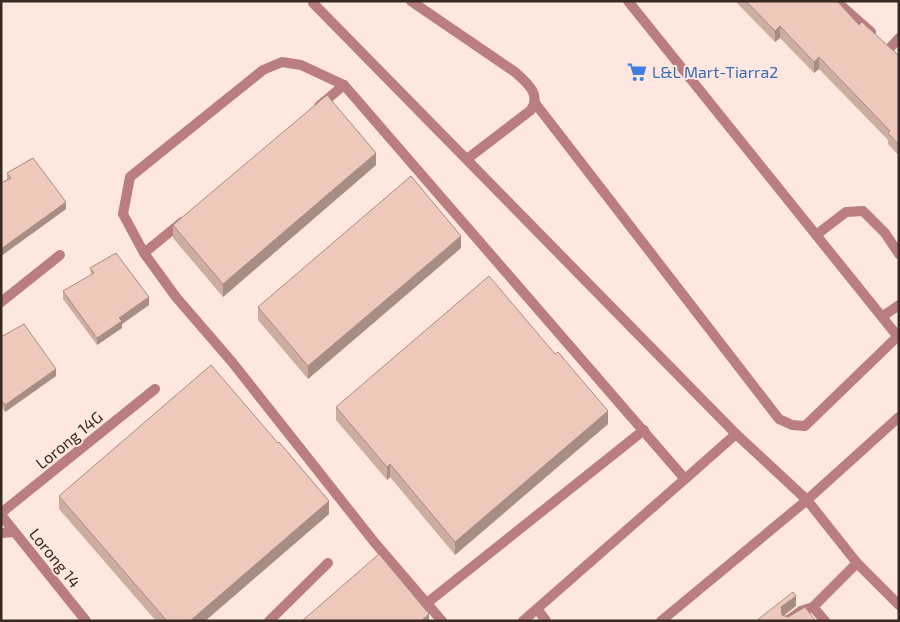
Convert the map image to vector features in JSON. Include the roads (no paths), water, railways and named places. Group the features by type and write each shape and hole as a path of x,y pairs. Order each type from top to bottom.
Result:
{"street":[{"path":"411,1 515,72 529,85 535,96 536,103 779,420 792,425 805,426 898,337 628,1"},
{"path":"836,1 899,58"},
{"path":"313,3 736,434 807,500 857,563 899,606"},
{"path":"882,43 899,38"},
{"path":"442,621 376,543 232,362 176,297 144,253 123,214 130,178 263,70 282,62 301,65 344,85 685,479"},
{"path":"307,116 344,85"},
{"path":"467,160 531,110 536,103"},
{"path":"816,235 846,212 862,210 885,233 899,254"},
{"path":"144,253 189,216"},
{"path":"1,302 60,255"},
{"path":"883,316 899,305"},
{"name":"Lorong 14G","path":"1,514 155,389"},
{"path":"661,621 807,500 899,416"},
{"path":"426,603 644,430"},
{"path":"523,621 538,610 736,434"},
{"name":"Lorong 14","path":"1,514 86,621"},
{"path":"1,533 14,532"},
{"path":"270,621 328,563"},
{"path":"787,621 801,611 813,608 857,563"},
{"path":"813,608 826,621"},
{"path":"538,610 546,621"}],"place":[{"name":"L&L Mart-Tiarra2","path":"637,72"}]}
